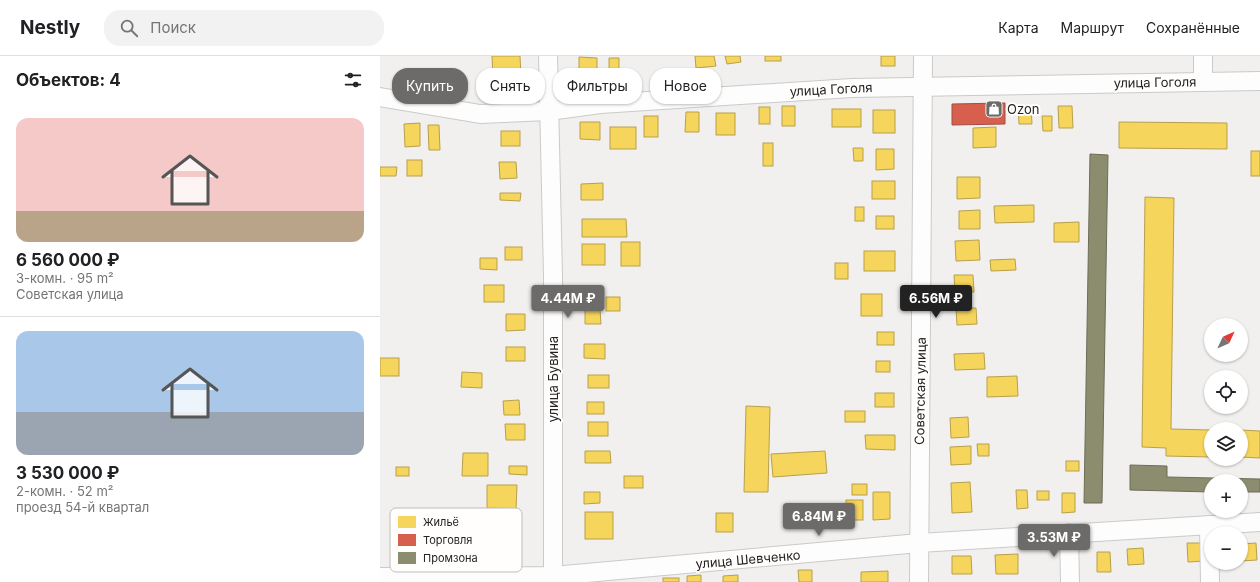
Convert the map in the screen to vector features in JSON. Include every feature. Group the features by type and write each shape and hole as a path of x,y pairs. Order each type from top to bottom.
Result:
{"street":[{"name":"улица Бувина","path":"548,56 553,276 553,579"},
{"name":"Советская улица","path":"919,582 924,56"},
{"path":"1203,56 1203,82"},
{"name":"улица Гоголя","path":"380,97 480,114 549,111 600,104 852,88 1260,80"},
{"name":"улица Шевченко","path":"380,577 412,579 553,579 919,543 1260,522"},
{"path":"1209,525 1210,582"},
{"path":"1069,533 1070,582"}],"building: Жильё":[{"path":"492,56 520,56 521,68 493,68"},
{"path":"695,56 714,56 716,66 696,68"},
{"path":"725,56 740,56 741,62 727,64"},
{"path":"765,56 781,56 781,61 765,61"},
{"path":"881,56 895,56 895,66 881,66"},
{"path":"579,57 597,58 597,68 579,68"},
{"path":"609,58 619,58 619,68 609,68"},
{"path":"782,106 795,106 795,126 782,126"},
{"path":"1058,106 1072,106 1073,128 1059,128"},
{"path":"759,107 770,107 770,124 759,124"},
{"path":"1018,107 1031,107 1032,124 1019,124"},
{"path":"832,109 861,109 861,127 832,127"},
{"path":"873,110 895,110 895,133 873,133"},
{"path":"686,112 699,112 699,132 685,132"},
{"path":"716,113 735,113 735,135 716,135"},
{"path":"644,116 658,116 658,137 644,137"},
{"path":"1042,116 1052,116 1052,131 1043,131"},
{"path":"580,122 600,122 600,140 580,139"},
{"path":"1119,122 1227,123 1227,149 1119,148"},
{"path":"420,123 420,146 405,147 404,124"},
{"path":"428,125 439,125 440,150 429,150"},
{"path":"610,127 636,127 636,149 610,149"},
{"path":"996,127 996,147 973,148 973,128"},
{"path":"501,131 520,131 520,146 501,146"},
{"path":"763,143 773,143 773,166 763,166"},
{"path":"853,148 863,148 863,161 854,161"},
{"path":"876,149 894,149 894,169 876,170"},
{"path":"1251,151 1260,151 1260,176 1251,176"},
{"path":"407,160 422,160 422,176 407,176"},
{"path":"499,162 516,162 517,178 500,179"},
{"path":"380,167 397,167 396,176 380,176"},
{"path":"957,177 980,177 980,198 957,199"},
{"path":"872,181 895,181 895,199 872,199"},
{"path":"603,183 603,200 581,200 581,184"},
{"path":"500,193 521,193 520,201 500,200"},
{"path":"1145,197 1174,198 1171,429 1204,430 1204,457 1166,456 1166,448 1142,447"},
{"path":"1034,205 1034,222 995,223 994,206"},
{"path":"855,207 864,207 864,221 855,221"},
{"path":"980,210 980,229 959,229 959,211"},
{"path":"876,216 894,216 894,229 876,229"},
{"path":"582,219 626,219 627,237 582,237"},
{"path":"1079,222 1079,242 1054,242 1054,223"},
{"path":"979,240 980,260 956,261 955,241"},
{"path":"621,242 640,242 640,266 621,266"},
{"path":"582,244 605,244 605,265 582,265"},
{"path":"505,247 522,247 522,260 505,260"},
{"path":"864,251 895,251 895,271 864,271"},
{"path":"480,258 497,258 497,270 480,269"},
{"path":"1015,259 1016,270 991,271 990,260"},
{"path":"835,263 848,263 848,279 835,279"},
{"path":"954,275 973,275 974,292 955,293"},
{"path":"484,285 504,285 504,302 484,302"},
{"path":"583,287 598,287 599,298 583,298"},
{"path":"861,294 882,294 882,316 861,316"},
{"path":"606,297 620,297 620,311 606,311"},
{"path":"956,308 976,308 977,324 957,325"},
{"path":"585,310 600,310 601,324 585,324"},
{"path":"506,314 525,314 525,330 506,331"},
{"path":"877,332 894,332 894,345 877,345"},
{"path":"584,344 605,344 605,359 584,358"},
{"path":"506,347 525,347 525,361 506,361"},
{"path":"984,353 985,369 955,370 954,354"},
{"path":"380,358 399,358 399,376 380,376"},
{"path":"876,361 890,361 890,372 876,372"},
{"path":"462,372 482,373 482,388 461,387"},
{"path":"588,375 609,375 609,388 588,388"},
{"path":"1017,376 1018,396 987,397 987,377"},
{"path":"875,393 894,393 894,407 875,407"},
{"path":"519,400 520,415 504,415 503,401"},
{"path":"587,402 604,402 604,414 587,414"},
{"path":"746,406 770,407 768,492 744,492"},
{"path":"845,411 865,411 865,422 845,422"},
{"path":"968,417 969,437 951,438 950,418"},
{"path":"588,422 608,422 608,436 588,436"},
{"path":"505,424 525,424 525,440 506,440"},
{"path":"1248,430 1260,431 1260,458 1248,457"},
{"path":"865,435 895,435 895,450 866,449"},
{"path":"977,444 989,444 989,456 978,456"},
{"path":"971,446 971,464 951,465 950,447"},
{"path":"585,451 610,451 611,463 585,463"},
{"path":"825,451 827,473 773,477 771,454"},
{"path":"463,453 488,453 488,476 462,476"},
{"path":"1066,461 1079,461 1079,471 1066,471"},
{"path":"509,466 527,466 527,475 509,474"},
{"path":"396,467 409,467 409,476 396,476"},
{"path":"624,476 643,476 643,488 624,488"},
{"path":"970,482 972,512 952,513 951,483"},
{"path":"852,484 867,484 867,495 852,495"},
{"path":"487,485 517,485 516,508 487,508"},
{"path":"1016,490 1027,490 1028,508 1017,509"},
{"path":"1037,491 1049,491 1049,500 1037,500"},
{"path":"584,492 600,492 600,503 584,504"},
{"path":"873,492 890,492 890,519 873,520"},
{"path":"1062,493 1075,493 1075,512 1062,513"},
{"path":"846,500 863,500 863,520 846,520"},
{"path":"585,512 613,512 613,539 585,539"},
{"path":"716,513 733,513 733,532 716,532"},
{"path":"1187,543 1204,543 1204,561 1188,562"},
{"path":"1256,543 1257,560 1248,561 1248,544"},
{"path":"1143,548 1144,564 1128,565 1127,549"},
{"path":"1097,552 1110,552 1111,572 1097,572"},
{"path":"1018,554 1018,574 996,574 995,555"},
{"path":"952,556 971,556 972,574 952,574"},
{"path":"798,570 812,570 812,582 799,582"},
{"path":"888,571 888,582 861,582 861,572"},
{"path":"701,575 701,582 687,582 687,576"},
{"path":"738,575 738,582 723,582 723,576"},
{"path":"663,578 679,578 679,582 663,582"}],"building: Торговля":[{"path":"1005,103 1005,124 952,125 952,104"}],"building: Промзона":[{"path":"1090,154 1108,155 1102,503 1084,503"},
{"path":"1130,465 1167,466 1167,477 1204,478 1204,492 1130,490"},
{"path":"1248,479 1260,479 1260,492 1248,492"}],"place":[{"name":"Ozon","path":"994,109"}]}
